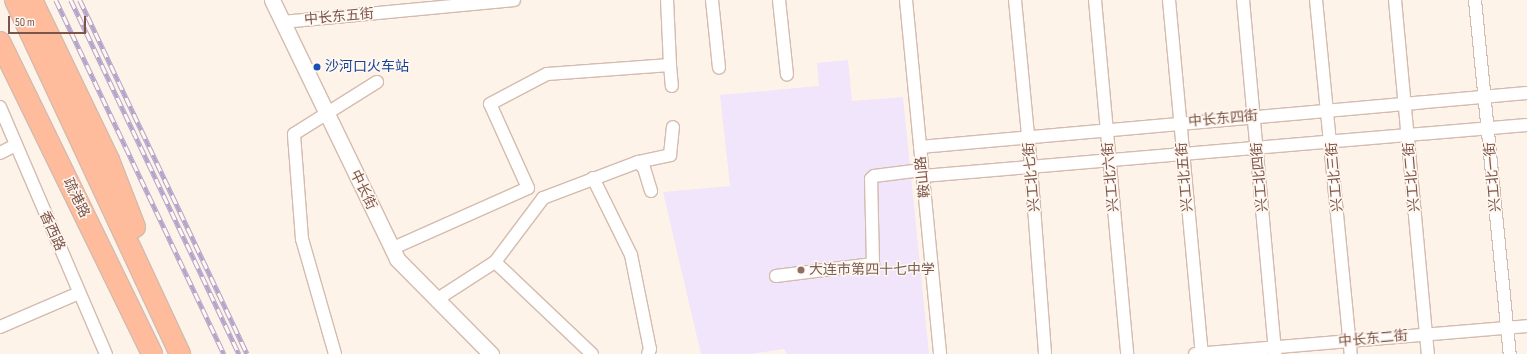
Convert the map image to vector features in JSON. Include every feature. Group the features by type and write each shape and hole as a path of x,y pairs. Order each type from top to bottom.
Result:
{"highway":[{"path":"15,0 180,354"},
{"path":"32,0 109,160 183,354"},
{"name":"疏港路","path":"0,42 152,354"}],"street":[{"name":"中长街","path":"272,0 396,259 491,354"},
{"name":"中长东五街","path":"283,22 514,0"},
{"path":"666,0 672,86"},
{"path":"712,0 719,68"},
{"path":"779,0 786,75"},
{"name":"鞍山路","path":"906,0 940,354"},
{"name":"兴工北七街","path":"1015,0 1032,167 1045,354"},
{"name":"兴工北六街","path":"1094,0 1127,354"},
{"name":"兴工北五街","path":"1169,0 1200,354"},
{"name":"兴工北四街","path":"1243,0 1258,148 1275,351"},
{"name":"兴工北三街","path":"1316,0 1332,142 1351,354"},
{"name":"兴工北二街","path":"1395,0 1428,354"},
{"name":"兴工北一街","path":"1475,0 1510,354"},
{"path":"391,249 528,188 490,104 547,74 670,65"},
{"path":"335,354 302,239 294,134 325,112 377,82"},
{"name":"中长东四街","path":"920,147 1180,122 1328,111 1527,93"},
{"name":"香西路","path":"0,107 14,146 106,354"},
{"path":"776,276 873,264 871,179 874,176 1032,167 1527,125"},
{"path":"436,300 495,262 543,198 638,162 670,155 673,126"},
{"path":"0,153 14,146"},
{"path":"638,162 644,168 651,192"},
{"path":"593,178 631,255 650,349 648,354"},
{"path":"495,262 592,354"},
{"path":"0,327 78,292"},
{"name":"中长东二街","path":"1200,354 1275,351 1350,341 1527,326"}],"shaded area":[{"name":"大连市第四十七中学","path":"848,60 852,101 903,97 929,354 787,354 784,349 750,354 701,354 663,192 730,186 720,95 819,86 817,63"}],"railway":[{"path":"56,0 224,354"},
{"path":"71,0 239,354"},
{"path":"80,0 247,354"}],"place":[{"name":"沙河口火车站","path":"317,67"},
{"name":"大连市第四十七中学","path":"801,270"}]}
